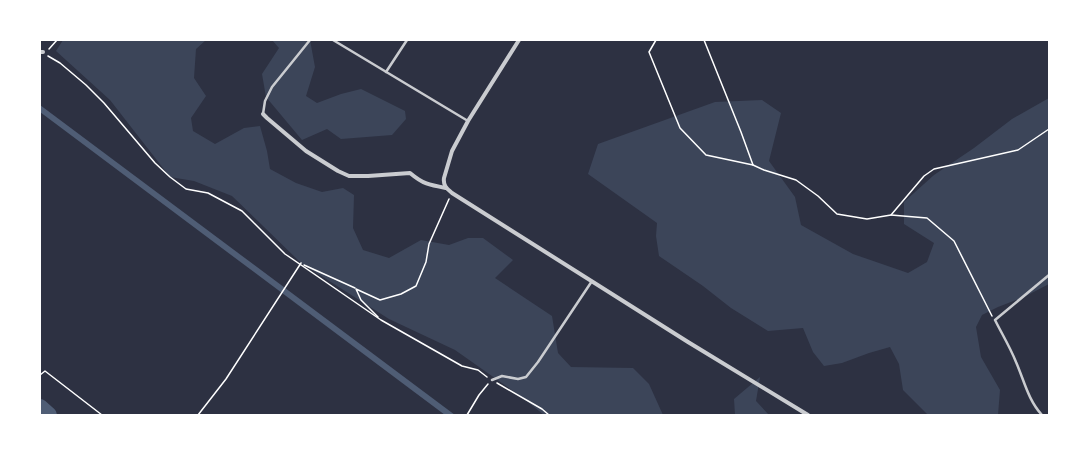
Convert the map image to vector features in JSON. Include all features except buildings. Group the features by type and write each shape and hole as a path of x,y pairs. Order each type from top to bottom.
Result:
{"street":[{"path":"446,188 443,182 452,151 468,121 519,40"},
{"path":"263,114 306,151 338,171 349,176 410,173 418,180 428,185 446,188 688,342 808,415"}],"lane":[{"path":"263,114 265,101 272,87 310,40"},
{"path":"333,40 468,121"},
{"path":"386,72 407,40"},
{"path":"1042,415 1036,409 1016,362 995,320 1049,275"},
{"path":"492,380 502,376 518,379 526,377 538,362 592,281"}],"path":[{"path":"42,52 46,52 57,40"},
{"path":"656,40 649,52 680,128 706,155 753,165 796,180 818,196 837,214 867,219 891,215 927,218 954,241 995,320"},
{"path":"704,40 753,165"},
{"path":"42,52 60,63 86,85 104,103 155,163 186,189 208,193 242,211 285,254 381,320 462,366 478,370 492,380 542,409 549,415"},
{"path":"891,215 924,176 934,169 1018,150 1049,129"},
{"path":"300,264 380,300 401,294 416,286 426,262 429,244 452,192"},
{"path":"198,415 226,379 300,264"},
{"path":"356,289 361,300 381,320"},
{"path":"40,375 45,371 102,415"},
{"path":"467,415 478,394 492,380"}],"shaded area":[{"path":"63,40 206,40 196,49 194,78 206,96 191,118 193,131 215,144 244,128 260,126 270,169 296,183 322,192 343,188 354,195 353,228 363,250 389,258 421,240 449,245 468,238 483,238 513,260 495,278 552,316 558,353 571,367 633,368 649,384 663,415 544,415 523,398 455,350 389,319 301,263 232,196 194,181 170,177 110,100 56,51"},
{"path":"272,40 310,40 315,67 306,96 317,103 341,94 361,89 405,111 406,119 392,135 341,139 327,129 302,140 266,97 262,74 279,48"},
{"path":"1049,98 1049,284 1024,297 982,315 976,327 981,357 1000,390 998,415 928,415 903,390 899,364 890,347 842,363 824,366 813,352 803,328 768,331 731,308 703,286 659,256 656,236 657,223 588,174 598,144 715,102 762,100 781,113 769,161 795,197 801,225 853,254 908,273 927,262 934,243 904,224 904,202 934,175 974,148 1012,119"},
{"path":"40,105 455,415 445,415 40,112"},
{"path":"760,377 756,401 769,415 735,415 734,399"}],"waterway":[{"path":"40,407 49,415"}]}
